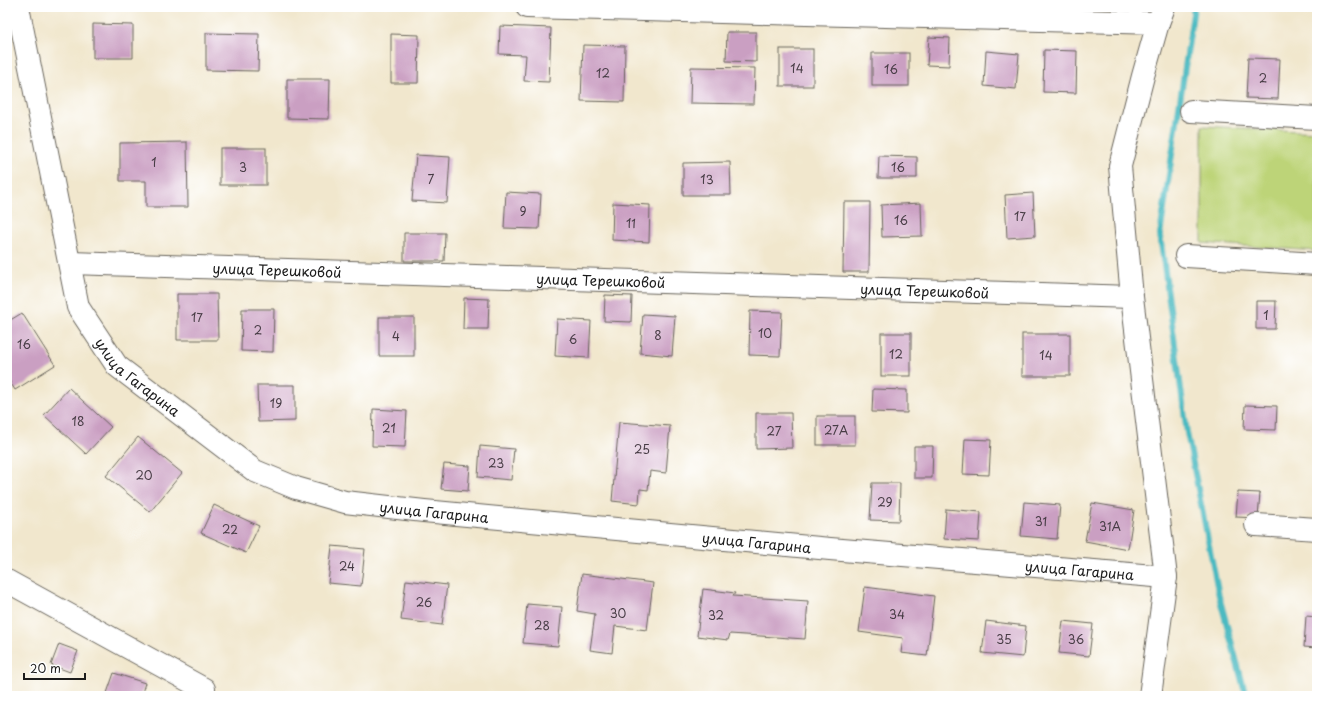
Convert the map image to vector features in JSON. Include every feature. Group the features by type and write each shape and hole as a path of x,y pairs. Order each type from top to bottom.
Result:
{"street":[{"name":"улица Гагарина","path":"18,7 78,307 116,366 255,471 296,488 345,502 424,511 830,549 1166,577"},
{"path":"527,7 1161,15 1143,76 1120,166 1132,297 1166,577 1150,696"},
{"path":"1191,111 1317,118"},
{"path":"1186,256 1317,264"},
{"name":"улица Терешковой","path":"70,263 1132,297"},
{"path":"1256,525 1317,530"},
{"path":"7,581 204,689"}],"green space":[{"path":"1202,126 1317,132 1317,251 1202,243"}],"building":[{"path":"93,24 133,25 133,58 93,58"},
{"path":"500,26 551,28 549,82 524,81 526,55 499,54"},
{"path":"727,32 756,32 756,62 726,61"},
{"path":"206,33 259,34 258,71 206,70"},
{"path":"391,34 419,35 418,83 391,83"},
{"path":"929,37 950,38 949,66 927,65"},
{"path":"583,45 625,46 624,102 581,101"},
{"path":"780,49 813,49 813,86 780,86"},
{"path":"1044,50 1077,51 1076,93 1043,92"},
{"path":"986,51 1019,54 1016,89 984,86"},
{"path":"872,53 909,53 909,86 872,86"},
{"path":"1248,58 1280,59 1278,99 1246,98"},
{"path":"691,67 755,68 754,104 690,103"},
{"path":"287,79 330,79 329,119 287,118"},
{"path":"187,142 188,207 146,207 146,181 120,181 120,143"},
{"path":"220,148 266,148 266,185 220,185"},
{"path":"416,155 450,157 447,203 412,201"},
{"path":"879,156 917,157 917,178 878,178"},
{"path":"730,162 731,195 683,195 683,163"},
{"path":"506,192 541,194 539,229 504,228"},
{"path":"1033,193 1035,236 1007,238 1005,195"},
{"path":"844,202 870,202 869,272 843,272"},
{"path":"613,203 650,205 649,242 612,240"},
{"path":"921,203 922,236 882,237 881,205"},
{"path":"404,233 445,233 444,261 404,261"},
{"path":"177,294 217,294 218,340 177,340"},
{"path":"605,295 632,296 631,322 604,321"},
{"path":"464,298 489,299 488,329 463,329"},
{"path":"1256,301 1276,301 1275,329 1256,329"},
{"path":"242,309 274,309 273,352 241,351"},
{"path":"750,311 782,312 780,356 749,355"},
{"path":"22,313 55,365 15,390 7,377 7,322"},
{"path":"643,314 675,316 672,356 640,353"},
{"path":"379,317 414,317 414,356 379,356"},
{"path":"557,319 591,321 589,358 555,356"},
{"path":"881,333 911,333 911,376 881,376"},
{"path":"1022,334 1070,334 1070,376 1022,376"},
{"path":"257,385 295,385 295,421 258,422"},
{"path":"69,388 111,427 86,454 44,415"},
{"path":"873,389 907,390 907,413 872,412"},
{"path":"1245,405 1277,406 1276,430 1244,429"},
{"path":"373,409 407,411 405,447 372,446"},
{"path":"756,413 791,413 792,448 756,449"},
{"path":"817,416 855,416 855,445 817,445"},
{"path":"619,422 670,426 666,473 650,471 648,490 640,489 639,504 612,501"},
{"path":"138,437 182,473 150,512 106,476"},
{"path":"965,439 991,440 989,475 963,474"},
{"path":"480,446 514,449 511,480 478,477"},
{"path":"914,446 933,446 932,478 914,478"},
{"path":"444,464 470,466 468,491 441,489"},
{"path":"872,483 900,483 899,521 870,520"},
{"path":"1238,492 1260,493 1258,518 1236,517"},
{"path":"1024,502 1060,505 1057,539 1021,536"},
{"path":"1092,503 1134,510 1128,549 1085,541"},
{"path":"214,505 259,526 246,553 201,533"},
{"path":"946,509 981,512 979,541 944,539"},
{"path":"332,546 365,549 361,586 328,583"},
{"path":"582,574 653,583 647,630 615,626 612,653 590,650 595,614 577,611"},
{"path":"406,580 447,585 442,625 401,620"},
{"path":"865,587 934,596 927,656 901,653 903,638 859,632"},
{"path":"703,589 735,593 733,596 808,601 805,639 730,634 728,640 697,636"},
{"path":"527,604 562,607 558,646 523,643"},
{"path":"1306,616 1317,617 1317,648 1304,647"},
{"path":"986,621 1026,626 1023,657 982,653"},
{"path":"1063,621 1093,624 1089,656 1059,653"},
{"path":"59,644 78,651 70,672 51,665"},
{"path":"114,673 145,683 141,696 106,696"}],"waterway":[{"path":"1194,7 1160,235 1187,433 1219,596 1246,696"}]}
